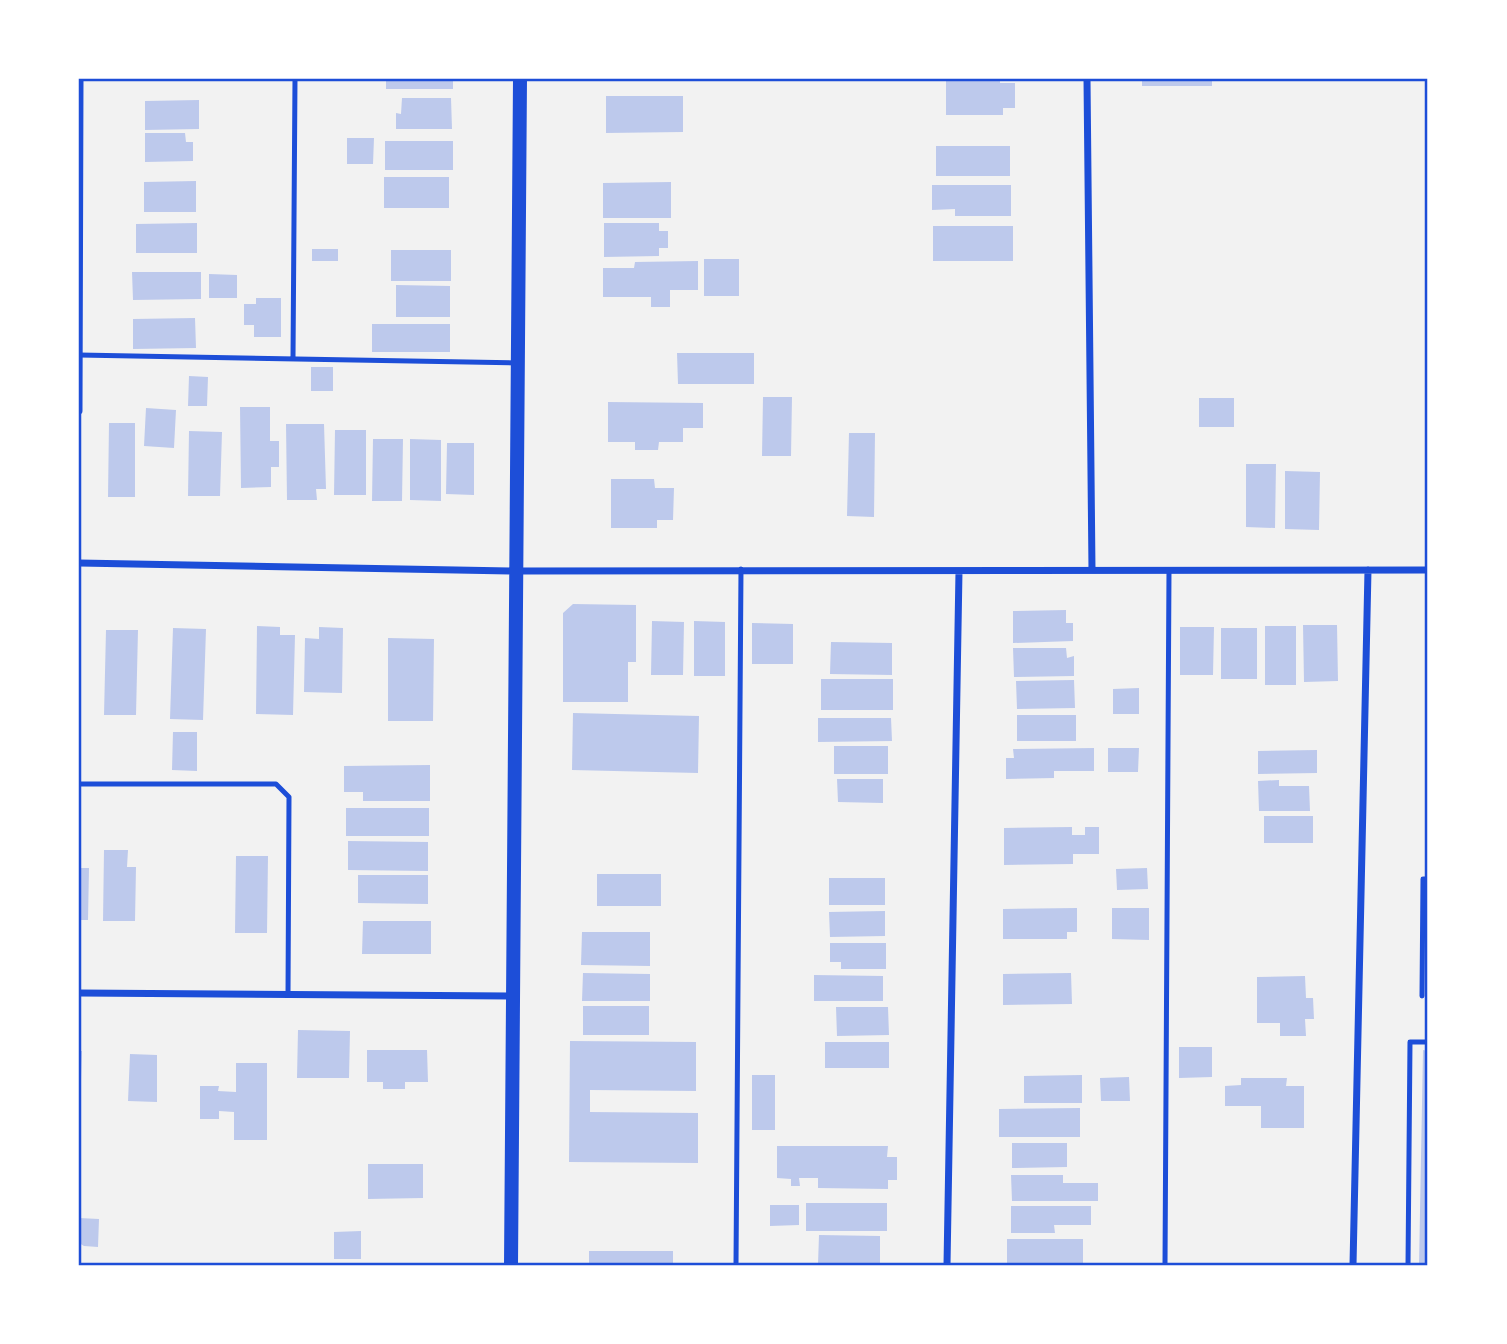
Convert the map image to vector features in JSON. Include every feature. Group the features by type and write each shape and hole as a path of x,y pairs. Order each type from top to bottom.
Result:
{"main road":[{"path":"511,1265 520,79"}],"street":[{"path":"79,411 80,79"},
{"path":"1087,79 1092,570"},
{"path":"79,563 515,571 1428,570"},
{"path":"1353,1265 1368,570"},
{"path":"947,1265 959,571"},
{"path":"79,993 511,996"}],"lane":[{"path":"293,359 295,79"},
{"path":"79,355 517,363"},
{"path":"736,1265 741,569"},
{"path":"1165,1265 1169,570"},
{"path":"79,784 276,785 289,797 288,995"},
{"path":"1422,996 1423,879 1428,879"},
{"path":"1408,1265 1410,1042 1428,1042"}],"building":[{"path":"386,79 453,79 453,89 386,89"},
{"path":"984,79 1015,83 1015,108 1003,108 1003,115 946,115 946,80"},
{"path":"1142,79 1212,79 1212,86 1142,86"},
{"path":"606,96 683,96 683,132 606,133"},
{"path":"402,98 451,98 452,129 396,129 396,113 401,114"},
{"path":"199,100 199,129 145,130 145,101"},
{"path":"145,133 185,133 186,142 193,142 193,161 145,162"},
{"path":"347,138 374,138 373,164 347,164"},
{"path":"385,141 453,141 453,170 385,170"},
{"path":"936,146 1010,146 1010,176 936,176"},
{"path":"384,177 449,177 449,208 384,208"},
{"path":"196,181 196,212 144,212 144,182"},
{"path":"671,182 671,218 603,218 603,183"},
{"path":"932,185 1011,185 1011,216 955,216 955,209 932,210"},
{"path":"197,223 197,253 136,253 136,224"},
{"path":"604,223 659,223 659,231 668,231 668,248 659,248 659,256 604,257"},
{"path":"933,226 1013,226 1013,261 933,261"},
{"path":"312,249 338,249 338,261 312,261"},
{"path":"391,250 451,250 451,281 391,281"},
{"path":"704,259 739,259 739,296 704,296"},
{"path":"698,261 698,290 670,290 670,307 651,307 651,297 603,297 603,268 634,268 635,262"},
{"path":"132,272 201,272 201,299 133,300"},
{"path":"209,274 237,275 237,298 209,298"},
{"path":"396,285 450,286 450,317 396,317"},
{"path":"256,298 281,298 281,337 254,337 254,325 244,325 244,304 256,304"},
{"path":"195,318 196,348 133,349 133,319"},
{"path":"372,324 450,324 450,352 372,352"},
{"path":"677,353 754,353 754,384 678,384"},
{"path":"311,367 333,367 333,391 311,391"},
{"path":"189,376 208,377 207,406 188,406"},
{"path":"763,397 792,397 791,456 762,456"},
{"path":"1199,398 1234,398 1234,427 1199,427"},
{"path":"608,402 703,403 703,428 683,428 683,442 659,442 658,450 635,450 635,442 608,442"},
{"path":"240,407 270,407 270,441 279,441 279,467 271,467 271,487 241,488"},
{"path":"146,408 176,410 174,448 144,446"},
{"path":"109,423 135,423 135,497 108,497"},
{"path":"286,424 324,424 326,489 316,489 317,500 287,500"},
{"path":"335,430 366,430 366,495 334,495"},
{"path":"189,431 222,432 220,496 188,496"},
{"path":"849,433 875,433 874,517 847,516"},
{"path":"373,439 403,439 402,501 372,501"},
{"path":"410,439 441,440 441,501 410,500"},
{"path":"447,443 474,443 474,495 446,494"},
{"path":"1246,464 1276,464 1275,528 1246,527"},
{"path":"1285,471 1320,472 1319,530 1285,529"},
{"path":"611,479 654,479 655,488 674,488 673,520 657,520 657,528 611,528"},
{"path":"573,604 636,605 636,662 628,662 628,702 563,702 563,613"},
{"path":"1066,610 1066,623 1073,623 1073,641 1013,643 1013,611"},
{"path":"652,621 684,622 683,675 651,675"},
{"path":"694,621 725,622 725,676 694,676"},
{"path":"752,623 793,624 793,664 752,664"},
{"path":"1303,625 1337,625 1338,681 1304,682"},
{"path":"257,626 280,627 280,635 295,635 293,715 256,714"},
{"path":"1265,626 1296,626 1296,685 1265,685"},
{"path":"319,627 343,628 342,693 304,692 305,638 319,639"},
{"path":"1180,627 1214,627 1213,675 1180,675"},
{"path":"173,628 206,629 203,720 170,719"},
{"path":"1221,628 1257,628 1257,679 1221,679"},
{"path":"106,630 138,630 136,715 104,715"},
{"path":"388,638 434,639 433,721 388,721"},
{"path":"831,642 892,643 892,675 830,674"},
{"path":"1013,648 1066,648 1067,658 1074,656 1074,676 1014,677"},
{"path":"821,679 893,679 893,710 821,710"},
{"path":"1074,680 1075,708 1017,709 1016,681"},
{"path":"1139,688 1139,714 1113,714 1113,689"},
{"path":"573,713 699,716 698,773 572,770"},
{"path":"1017,715 1076,715 1076,741 1017,741"},
{"path":"818,718 891,718 892,741 818,742"},
{"path":"173,732 197,732 197,771 172,770"},
{"path":"834,746 888,746 888,774 834,774"},
{"path":"1094,748 1094,771 1054,771 1054,778 1006,779 1006,758 1014,758 1013,749"},
{"path":"1108,748 1139,748 1138,772 1108,772"},
{"path":"1317,750 1317,773 1258,774 1258,751"},
{"path":"430,765 430,801 363,801 363,792 344,792 344,766"},
{"path":"837,779 883,779 883,803 838,802"},
{"path":"1279,780 1279,786 1309,786 1310,811 1259,811 1258,781"},
{"path":"346,808 429,808 429,836 346,836"},
{"path":"1264,816 1313,816 1313,843 1264,843"},
{"path":"1072,827 1072,835 1085,835 1085,827 1099,827 1099,854 1073,854 1073,864 1004,865 1004,828"},
{"path":"348,841 428,842 428,871 348,870"},
{"path":"104,850 128,850 127,867 136,867 135,921 103,921"},
{"path":"236,856 268,856 267,933 235,933"},
{"path":"79,868 89,868 88,920 79,920"},
{"path":"1147,868 1148,889 1117,890 1116,869"},
{"path":"597,874 661,874 661,906 597,906"},
{"path":"358,875 428,875 428,904 358,903"},
{"path":"829,878 885,878 885,905 829,905"},
{"path":"1077,908 1077,932 1067,932 1067,939 1003,939 1003,909"},
{"path":"1112,908 1149,908 1149,940 1112,939"},
{"path":"885,911 885,936 830,937 829,912"},
{"path":"363,921 431,921 431,954 362,954"},
{"path":"582,932 650,932 650,966 581,965"},
{"path":"830,943 886,943 886,969 841,969 841,962 830,962"},
{"path":"583,973 650,974 650,1001 582,1001"},
{"path":"1071,973 1072,1004 1003,1005 1003,974"},
{"path":"814,975 883,976 883,1001 814,1001"},
{"path":"1305,976 1306,998 1313,998 1314,1019 1305,1019 1306,1036 1280,1036 1280,1023 1257,1023 1257,977"},
{"path":"583,1006 649,1006 649,1035 583,1035"},
{"path":"836,1007 888,1007 889,1035 837,1036"},
{"path":"298,1030 350,1031 349,1078 297,1078"},
{"path":"570,1041 696,1042 696,1091 590,1090 590,1112 698,1113 698,1163 569,1162"},
{"path":"825,1042 889,1042 889,1068 825,1068"},
{"path":"1179,1047 1212,1047 1212,1077 1179,1078"},
{"path":"367,1050 427,1050 428,1082 405,1082 405,1089 383,1089 383,1082 367,1082"},
{"path":"1423,1050 1428,1051 1428,1265 1419,1265"},
{"path":"79,1051 82,1051 81,1079 79,1079"},
{"path":"130,1054 157,1055 157,1102 128,1101"},
{"path":"236,1063 267,1063 267,1140 234,1140 234,1112 219,1111 219,1119 200,1119 200,1086 219,1086 218,1091 236,1092"},
{"path":"752,1075 775,1075 775,1130 752,1130"},
{"path":"1082,1075 1082,1103 1024,1103 1024,1076"},
{"path":"1129,1077 1130,1101 1101,1101 1100,1078"},
{"path":"1241,1078 1287,1078 1286,1086 1304,1086 1304,1128 1261,1128 1261,1106 1225,1106 1225,1086 1241,1085"},
{"path":"1080,1108 1080,1137 999,1137 999,1109"},
{"path":"1012,1143 1067,1143 1067,1167 1012,1168"},
{"path":"777,1146 888,1146 887,1157 897,1157 897,1180 888,1180 888,1189 818,1188 818,1178 799,1178 800,1186 791,1186 791,1179 777,1178"},
{"path":"368,1164 423,1164 423,1198 368,1199"},
{"path":"1011,1175 1063,1175 1063,1183 1098,1183 1098,1201 1012,1201"},
{"path":"806,1203 887,1203 887,1231 806,1231"},
{"path":"770,1205 799,1205 799,1225 770,1226"},
{"path":"1011,1206 1091,1206 1091,1225 1054,1225 1055,1233 1011,1233"},
{"path":"79,1218 99,1219 98,1247 79,1243"},
{"path":"361,1231 361,1259 334,1259 334,1232"},
{"path":"819,1235 880,1236 880,1265 818,1264"},
{"path":"1007,1239 1083,1239 1083,1265 1007,1265"},
{"path":"589,1251 673,1251 673,1265 589,1265"}]}
